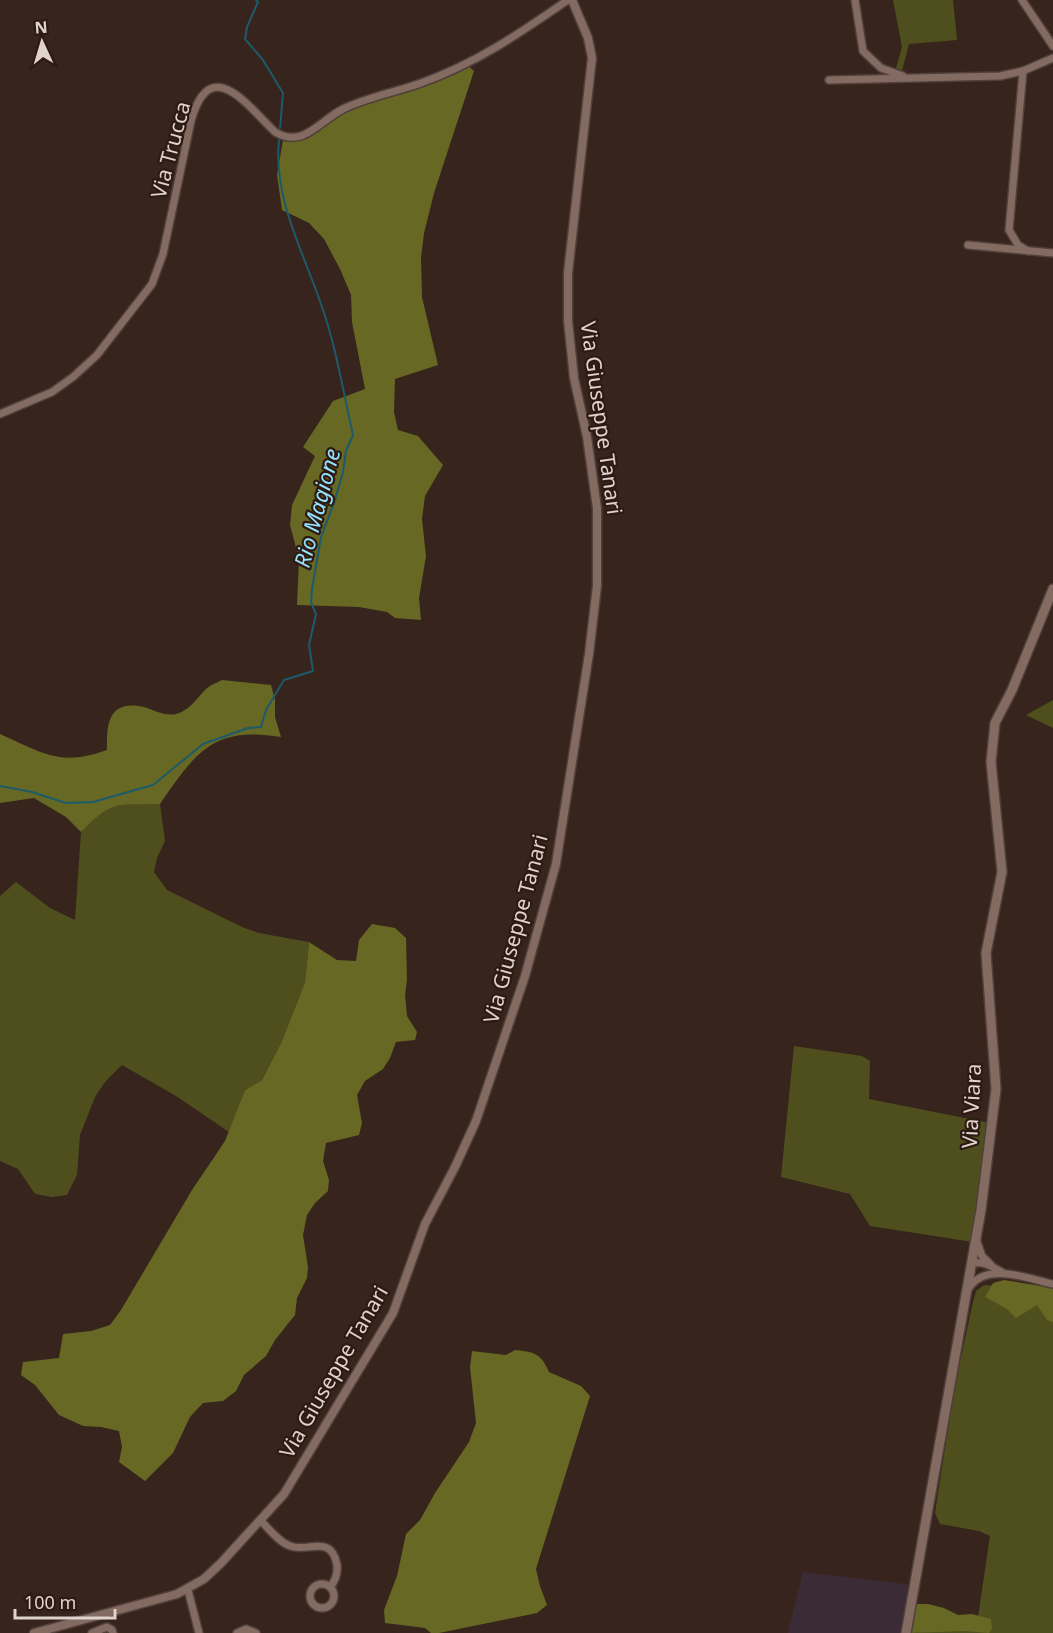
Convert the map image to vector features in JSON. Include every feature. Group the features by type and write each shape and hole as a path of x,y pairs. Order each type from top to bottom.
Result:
{"main road":[{"name":"Via Viara","path":"906,1633 975,1238 996,1089 986,953 1002,872 991,762 995,723 1012,690 1053,589"}],"street":[{"name":"Via Trucca","path":"0,414 52,392 73,377 97,355 152,284 163,254 191,121 205,92 214,87 228,89 275,132 294,139 342,110 422,83 490,53 570,0"},
{"name":"Via Giuseppe Tanari","path":"34,1633 188,1590 221,1563 284,1494 393,1313 424,1224 455,1167 476,1121 525,976 556,864 589,654 597,586 597,508 593,472 574,378 568,321 568,273 592,58 588,38 570,0"},
{"path":"855,0 863,51 881,68 895,75 914,79"},
{"path":"1022,0 1053,46"},
{"path":"829,80 987,77 1023,72 1053,58"},
{"path":"1023,72 1009,230 1018,245 1028,251"},
{"path":"968,245 1053,253"},
{"path":"975,1238 982,1256 1006,1274"},
{"path":"981,1277 970,1266 979,1262 991,1265"},
{"path":"965,1294 973,1282 981,1277 1006,1274 1053,1284"},
{"path":"261,1521 289,1546 323,1546 331,1552 337,1570 336,1578 330,1587"},
{"path":"188,1590 199,1633"},
{"path":"92,1633 106,1627 113,1633"},
{"path":"237,1633 246,1629 256,1633"}],"shaded area":[{"path":"893,0 953,0 957,40 909,44 902,71 896,68 902,47"},
{"path":"465,63 474,71 434,193 424,233 421,258 422,297 438,365 395,379 394,412 398,430 418,436 443,465 425,496 422,519 426,556 419,598 421,620 395,618 387,612 359,607 297,605 299,559 290,525 292,505 315,456 303,447 333,401 365,389 352,322 351,295 340,269 324,239 309,223 282,210 277,175 283,140 303,131 343,106 408,87"},
{"path":"222,680 271,685 275,700 275,717 281,737 238,736 222,740 208,747 196,757 160,804 116,806 101,814 81,832 66,817 34,798 0,803 0,734 52,756 91,755 107,750 109,724 115,712 120,708 139,706 171,715 176,714 189,707 209,687"},
{"path":"1053,700 1053,728 1026,715"},
{"path":"118,804 160,804 165,841 157,858 154,872 167,890 242,927 259,933 309,942 305,982 282,1041 262,1080 245,1090 229,1132 176,1096 122,1065 105,1082 95,1097 80,1135 77,1175 67,1195 52,1197 35,1194 18,1169 0,1161 0,896 16,882 50,908 75,920 81,832 100,813"},
{"path":"372,924 395,928 406,938 405,995 407,1016 417,1032 415,1040 396,1042 383,1069 365,1081 357,1095 362,1123 359,1135 326,1143 323,1161 329,1180 328,1191 315,1203 307,1215 303,1235 308,1267 307,1278 297,1298 295,1315 275,1340 266,1356 244,1375 236,1391 223,1401 203,1403 190,1417 173,1453 145,1481 119,1462 122,1447 119,1431 83,1426 59,1415 35,1385 21,1375 23,1362 59,1358 63,1334 91,1331 110,1325 192,1190 225,1141 245,1090 262,1080 282,1041 305,982 309,942 337,960 356,961 359,940"},
{"path":"794,1046 862,1056 870,1061 869,1099 995,1124 973,1242 870,1226 850,1194 781,1177"},
{"path":"1004,1280 1053,1288 1053,1322 1047,1320 1037,1305 1016,1318 1007,1309 985,1297 993,1283"},
{"path":"984,1285 1003,1286 1053,1299 1053,1633 917,1633 978,1617 990,1536 979,1531 940,1524 935,1513 954,1390 976,1291"},
{"path":"515,1350 540,1357 549,1372 581,1386 590,1396 536,1569 547,1605 537,1613 439,1633 431,1633 425,1628 385,1623 384,1610 397,1576 406,1534 420,1520 469,1442 476,1423 470,1367 472,1351 506,1355"},
{"path":"803,1572 914,1585 906,1633 788,1633"},
{"path":"914,1604 928,1604 958,1615 972,1614 991,1619 992,1629 989,1633 965,1631 910,1633"}],"waterway":[{"name":"Rio Magione","path":"256,0 258,2 247,27 245,39 263,60 283,93 280,128"},
{"name":"Rio Magione","path":"0,786 32,792 66,803 93,802 153,785 203,744 248,728 261,727 266,710 284,680 313,671 309,645 316,614 311,602 312,589 321,537 334,503 346,451 353,435 326,320 285,203 280,183 279,140"}]}
